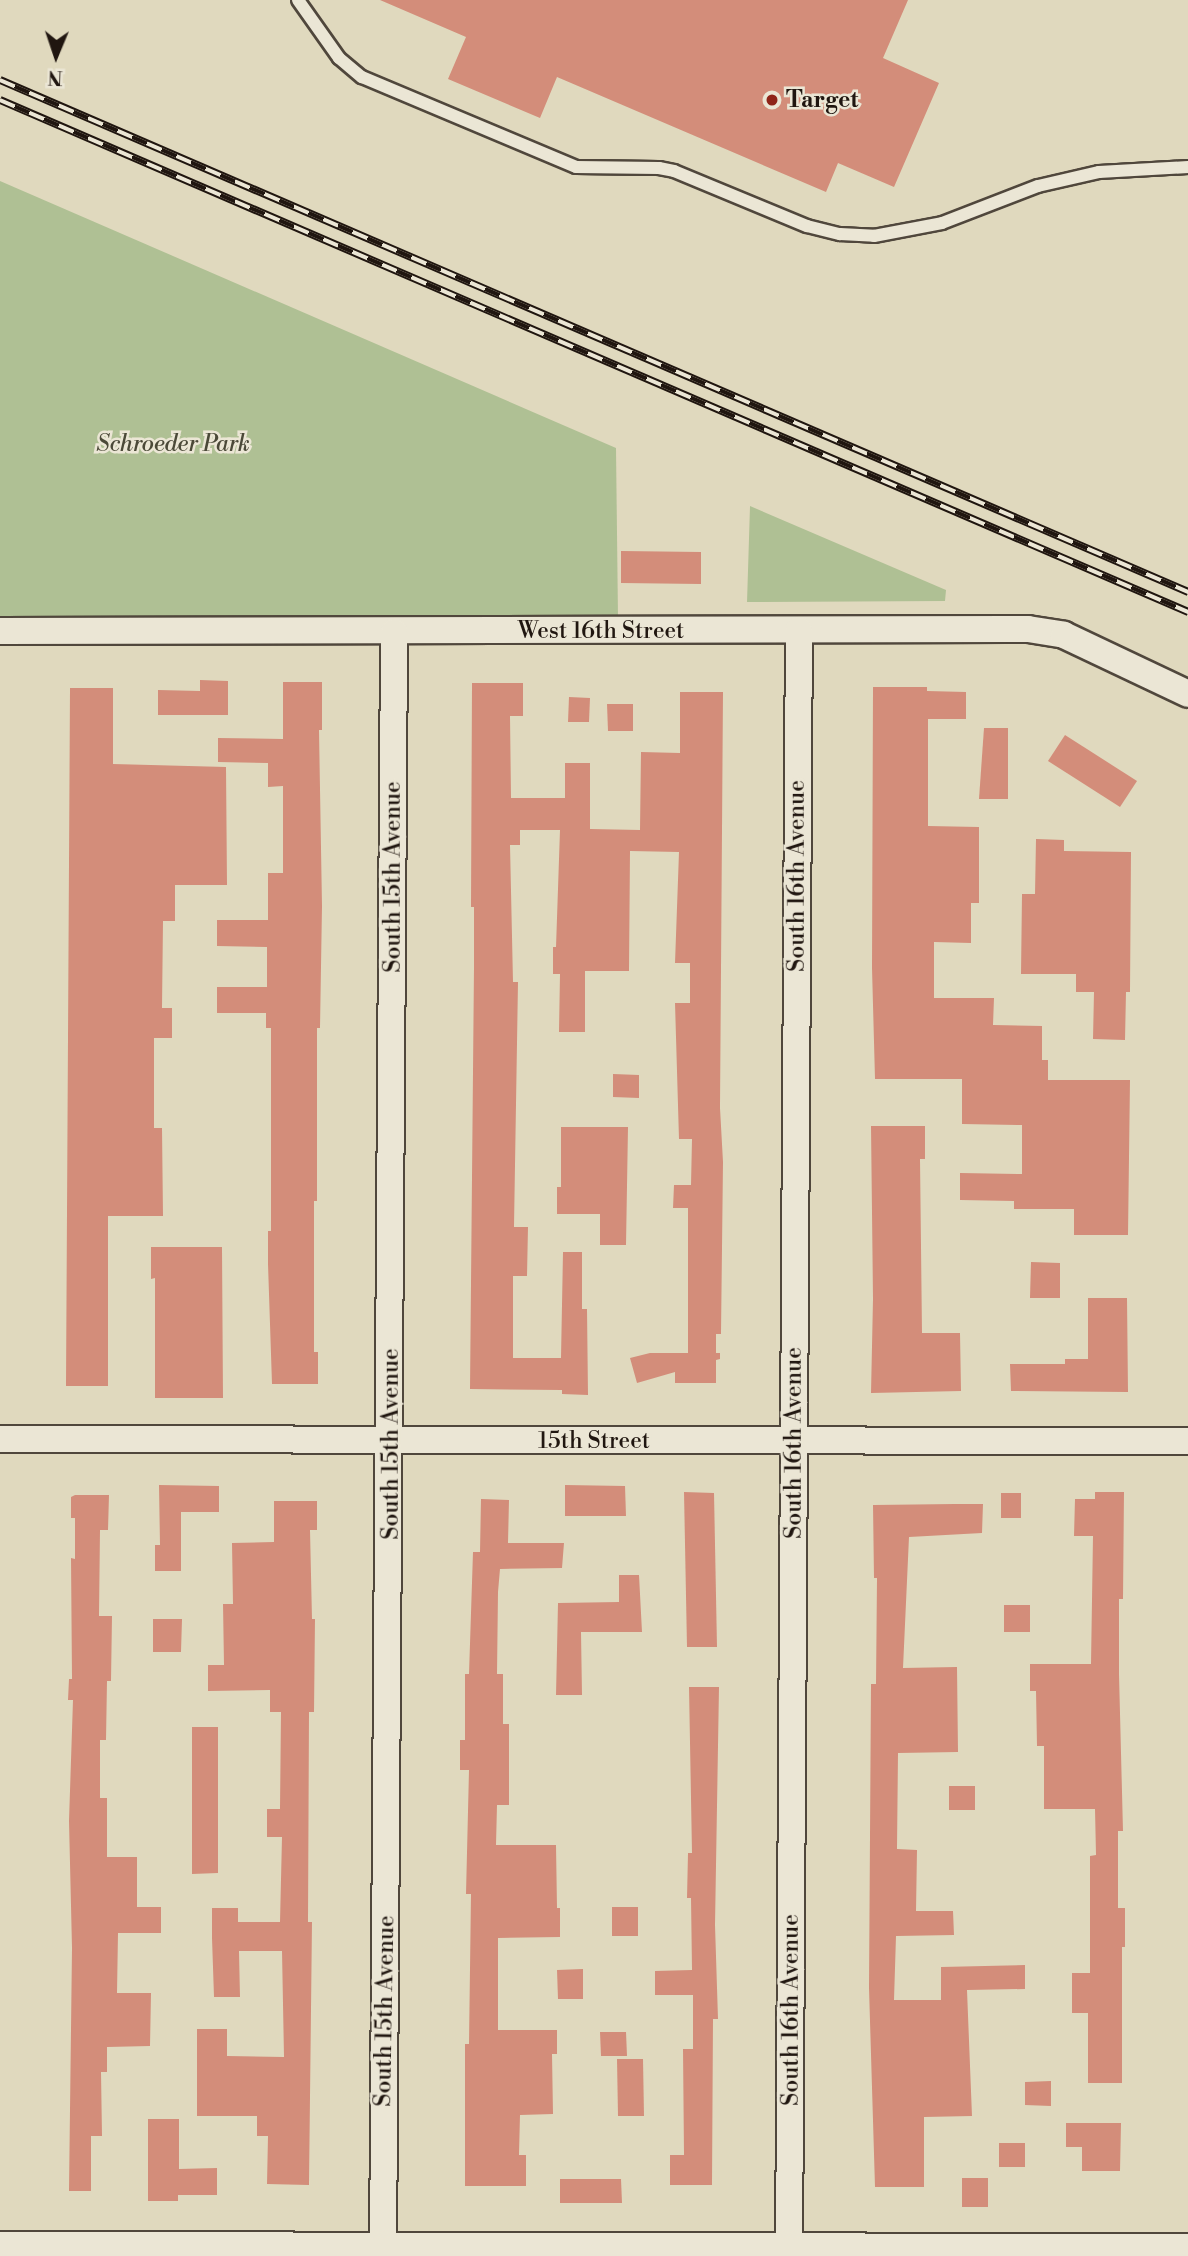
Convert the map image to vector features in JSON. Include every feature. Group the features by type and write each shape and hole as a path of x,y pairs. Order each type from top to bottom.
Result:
{"street":[{"name":"West 16th Street","path":"0,631 1028,629 1064,635 1188,694"},
{"name":"South 16th Avenue","path":"789,2251 799,630"},
{"name":"South 15th Avenue","path":"383,2251 391,1441 394,632"},
{"name":"15th Street","path":"0,1439 1188,1441"},
{"path":"0,2245 383,2251 1188,2247"}],"lane":[{"path":"298,0 339,58 362,77 576,167 659,168 674,171 807,226 840,234 874,236 942,223 1038,186 1099,172 1188,167"}],"green space":[{"name":"Schroeder Park","path":"0,181 616,448 618,618 0,616"},
{"path":"750,506 946,590 945,601 747,602"}],"building":[{"name":"Target","path":"380,0 908,0 883,58 939,83 894,187 838,163 826,192 557,77 540,118 448,79 466,37"},
{"path":"621,551 701,552 701,584 621,583"},
{"path":"200,680 228,681 228,715 158,715 158,690 200,691"},
{"path":"283,682 322,682 322,730 319,730 322,906 320,1028 317,1028 317,1201 314,1201 314,1352 318,1352 318,1384 272,1384 268,1264 268,1231 271,1231 271,1028 266,1028 266,1013 217,1013 217,987 267,987 267,947 217,946 217,920 268,920 268,873 283,873 283,786 268,787 268,763 218,762 218,738 283,739"},
{"path":"472,683 523,683 523,716 510,716 511,798 565,798 565,763 590,763 590,829 640,830 641,752 680,753 680,692 723,692 720,1108 723,1162 721,1334 716,1334 716,1353 720,1353 720,1359 716,1360 716,1383 675,1383 675,1372 637,1383 630,1358 650,1353 688,1353 688,1208 673,1208 674,1185 691,1185 692,1139 679,1139 675,1003 690,1003 690,963 675,963 679,852 630,851 629,971 585,971 585,1032 559,1032 560,974 553,974 553,947 556,947 560,830 520,830 520,845 510,845 513,982 518,982 514,1227 528,1227 527,1276 513,1276 513,1358 561,1358 563,1252 582,1252 582,1309 587,1309 588,1395 562,1394 562,1390 470,1389 474,966 474,907 471,907"},
{"path":"873,687 927,687 927,691 966,692 966,719 928,719 928,826 979,827 979,903 971,903 971,943 934,942 934,998 994,998 993,1025 1042,1026 1042,1060 1048,1060 1048,1080 1130,1080 1128,1235 1074,1235 1074,1209 1014,1209 1014,1201 960,1200 960,1173 1022,1174 1022,1125 962,1124 962,1079 875,1079 872,968"},
{"path":"70,688 113,688 113,764 226,767 227,885 175,885 175,921 163,921 162,1008 172,1008 172,1038 154,1038 154,1128 162,1128 163,1216 108,1216 108,1386 66,1386"},
{"path":"569,697 590,698 589,722 568,722"},
{"path":"607,704 633,704 633,731 608,731"},
{"path":"984,728 1008,728 1008,799 979,799"},
{"path":"1065,735 1137,781 1120,807 1048,761"},
{"path":"1036,839 1064,840 1064,851 1131,852 1130,992 1126,992 1125,1040 1093,1039 1094,992 1076,992 1076,974 1021,974 1022,894 1035,894"},
{"path":"613,1074 639,1075 639,1098 613,1097"},
{"path":"871,1126 925,1126 925,1159 920,1159 922,1333 960,1333 961,1391 871,1393"},
{"path":"561,1127 628,1127 626,1245 600,1245 600,1214 557,1214 557,1187 561,1187"},
{"path":"151,1247 222,1247 223,1398 155,1398 155,1278 151,1279"},
{"path":"1031,1262 1060,1263 1060,1298 1030,1298"},
{"path":"1088,1298 1127,1298 1128,1392 1011,1391 1010,1364 1065,1364 1065,1359 1088,1359"},
{"path":"159,1485 219,1486 219,1512 181,1512 181,1571 155,1571 155,1545 160,1545"},
{"path":"565,1485 625,1486 626,1516 565,1516"},
{"path":"684,1492 714,1493 717,1647 687,1647"},
{"path":"1095,1492 1124,1492 1123,1599 1119,1599 1123,1831 1118,1831 1118,1908 1125,1908 1125,1947 1122,1947 1122,2083 1088,2083 1088,2013 1072,2013 1072,1973 1090,1973 1090,1856 1096,1855 1095,1809 1044,1809 1044,1746 1037,1746 1036,1691 1030,1691 1030,1664 1091,1664 1093,1536 1074,1536 1075,1499 1095,1499"},
{"path":"1001,1493 1021,1493 1021,1518 1001,1518"},
{"path":"109,1495 108,1530 100,1530 99,1616 112,1616 111,1681 107,1681 106,1740 100,1740 100,1798 107,1798 107,1857 137,1857 137,1907 161,1907 161,1933 118,1933 117,1993 151,1993 150,2046 107,2047 107,2072 101,2072 102,2136 91,2136 91,2191 69,2191 72,1948 69,1821 73,1700 68,1700 69,1679 72,1679 71,1558 75,1559 75,1518 71,1518 71,1497"},
{"path":"481,1499 509,1500 508,1543 564,1543 562,1568 500,1569 498,1592 497,1674 503,1674 503,1724 509,1724 509,1805 497,1805 496,1845 556,1845 557,1908 560,1908 560,1937 498,1938 498,2030 557,2030 557,2054 552,2054 553,2114 520,2115 519,2155 526,2155 526,2186 465,2186 465,2044 469,2044 471,1894 466,1894 469,1770 460,1770 460,1740 465,1740 465,1674 469,1674 473,1552 480,1552"},
{"path":"274,1501 317,1501 317,1530 310,1530 312,1619 315,1619 314,1712 309,1712 308,1922 312,1922 309,2185 267,2184 268,2136 257,2136 257,2116 197,2116 197,2029 227,2029 227,2056 284,2057 282,1951 239,1951 240,1997 214,1997 212,1938 212,1908 238,1908 238,1922 280,1922 282,1837 267,1837 267,1809 280,1809 281,1712 270,1712 270,1690 208,1691 208,1665 224,1665 223,1604 233,1604 232,1543 274,1542"},
{"path":"983,1504 982,1533 909,1537 903,1668 957,1667 958,1752 898,1753 897,1849 917,1850 916,1911 953,1911 954,1935 896,1936 894,2000 941,2000 941,1967 1025,1965 1025,1989 967,1990 972,2116 924,2117 924,2187 875,2187 869,1988 871,1684 876,1684 877,1578 874,1578 873,1505"},
{"path":"619,1575 639,1575 642,1632 581,1632 582,1695 556,1695 558,1603 619,1602"},
{"path":"1004,1605 1030,1605 1030,1632 1004,1632"},
{"path":"153,1619 182,1619 181,1652 153,1652"},
{"path":"689,1687 719,1687 715,1925 718,2019 713,2019 712,2185 670,2185 670,2155 684,2155 683,2049 693,2049 693,1995 655,1995 655,1971 692,1970 691,1898 687,1898 688,1853 692,1853"},
{"path":"192,1727 218,1727 218,1873 192,1874"},
{"path":"949,1786 975,1786 975,1810 949,1810"},
{"path":"612,1907 638,1907 638,1936 612,1936"},
{"path":"583,1969 583,1999 558,1999 557,1970"},
{"path":"600,2032 626,2032 627,2056 601,2056"},
{"path":"617,2059 643,2059 644,2116 618,2116"},
{"path":"1051,2081 1051,2106 1025,2105 1025,2082"},
{"path":"148,2119 179,2119 179,2169 217,2168 217,2195 178,2195 178,2201 148,2201"},
{"path":"1066,2123 1121,2123 1120,2171 1082,2171 1082,2147 1066,2147"},
{"path":"999,2143 1025,2143 1025,2167 999,2167"},
{"path":"962,2178 988,2178 988,2207 962,2207"},
{"path":"560,2179 621,2179 622,2203 560,2203"}],"railway":[{"path":"0,80 1188,592"},
{"path":"0,100 1188,612"}],"place":[{"name":"Target","path":"772,100"}]}
